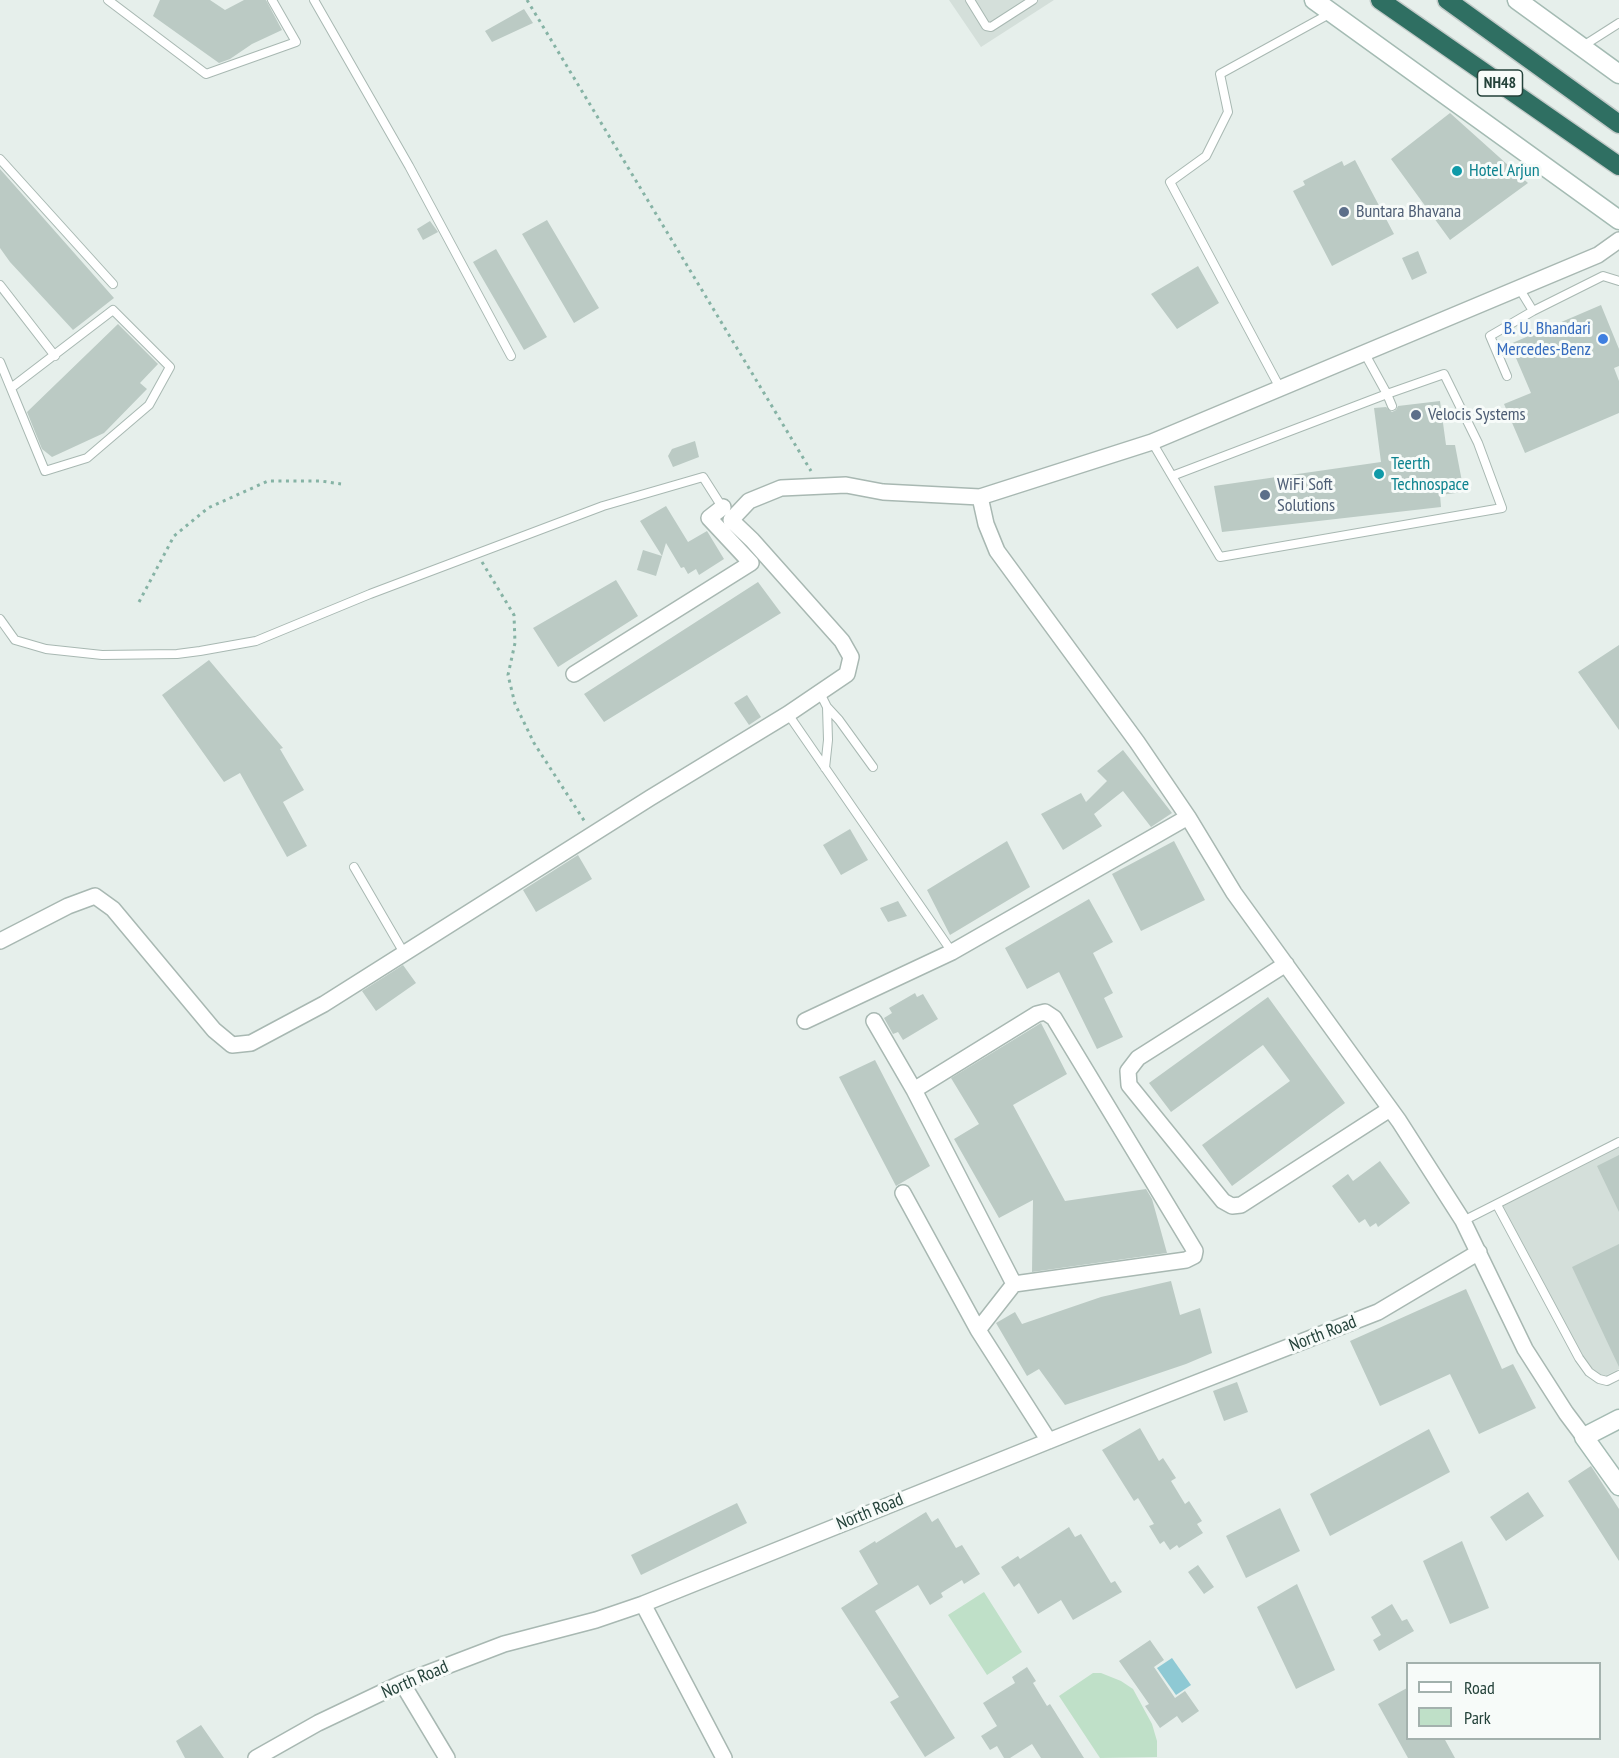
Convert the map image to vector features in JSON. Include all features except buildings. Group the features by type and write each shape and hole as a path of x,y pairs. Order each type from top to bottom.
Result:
{"highway":[{"name":"NH48","path":"1380,0 1619,166"},
{"name":"NH48","path":"1447,0 1619,124"}],"street":[{"path":"1314,0 1619,220"},
{"path":"1517,0 1619,74"},
{"path":"574,674 751,562 710,518 727,513 749,501 781,488 846,485 883,492 980,497 1152,442 1598,255 1619,240"},
{"path":"980,497 986,524 997,551 1137,742 1188,817 1234,893 1390,1108 1463,1221 1525,1349 1566,1413 1619,1486"},
{"path":"0,941 68,906 95,896 113,909 214,1030 232,1045 251,1043 324,1004 788,714 823,700 847,674 851,657 842,641 727,513"},
{"path":"805,1022 952,952 1188,817"},
{"path":"1286,964 1138,1058 1128,1071 1129,1085 1223,1201 1232,1206 1241,1205 1390,1108"},
{"path":"914,1090 1037,1014 1045,1012 1054,1018 1195,1251 1194,1256 1186,1260 1014,1284 978,1330"},
{"path":"874,1021 914,1090 1014,1284"},
{"path":"903,1193 978,1330 1049,1441"},
{"name":"North Road","path":"256,1758 318,1724 402,1683 504,1644 596,1620 642,1604 1378,1312 1479,1252"},
{"path":"1584,1437 1619,1419"},
{"path":"642,1604 724,1758"},
{"path":"402,1683 447,1758"}],"lane":[{"path":"108,0 206,74 296,42 272,0"},
{"path":"314,0 409,166 511,356"},
{"path":"970,0 986,26 991,27 1033,0"},
{"path":"1280,388 1170,182 1206,156 1228,112 1220,74 1332,13"},
{"path":"1582,46 1619,23"},
{"path":"0,159 113,284"},
{"path":"1507,376 1490,336 1533,311 1603,276 1619,281"},
{"path":"0,285 55,356"},
{"path":"1519,288 1533,311"},
{"path":"0,362 45,471 87,458 149,405 170,367 113,310 11,388"},
{"path":"1365,354 1392,406"},
{"path":"1152,442 1172,476 1220,557 1502,508 1478,443 1444,374 1172,476"},
{"path":"0,619 15,640 46,649 102,655 177,654 200,651 256,641 370,594 603,506 703,477 727,513"},
{"path":"823,700 873,767"},
{"path":"823,700 828,740 825,768"},
{"path":"788,714 952,952"},
{"path":"354,867 404,953"},
{"path":"1463,1221 1619,1142"},
{"path":"1497,1205 1579,1358 1589,1372 1607,1381 1619,1375"}],"path":[{"path":"527,0 820,486"},
{"path":"138,602 174,536 208,508 268,481 321,481 341,484"},
{"path":"477,553 514,615 515,643 508,675 515,704 534,744 593,834"}],"shaded area":[{"path":"949,0 1054,0 981,47"},
{"path":"1619,1142 1619,1369 1599,1379 1579,1358 1497,1205"}],"green space":[{"path":"984,1592 1022,1652 987,1675 948,1615"},
{"path":"1093,1673 1101,1673 1121,1681 1133,1689 1152,1724 1157,1741 1157,1757 1100,1758 1059,1696"}],"water":[{"path":"1172,1658 1191,1685 1176,1695 1157,1668"}],"place":[{"name":"Hotel Arjun","path":"1457,171"},
{"name":"Buntara Bhavana","path":"1344,212"},
{"name":"B. U. Bhandari Mercedes-Benz","path":"1603,339"},
{"name":"Velocis Systems","path":"1416,415"},
{"name":"Teerth Technospace","path":"1379,474"},
{"name":"WiFi Soft Solutions","path":"1265,495"}]}
